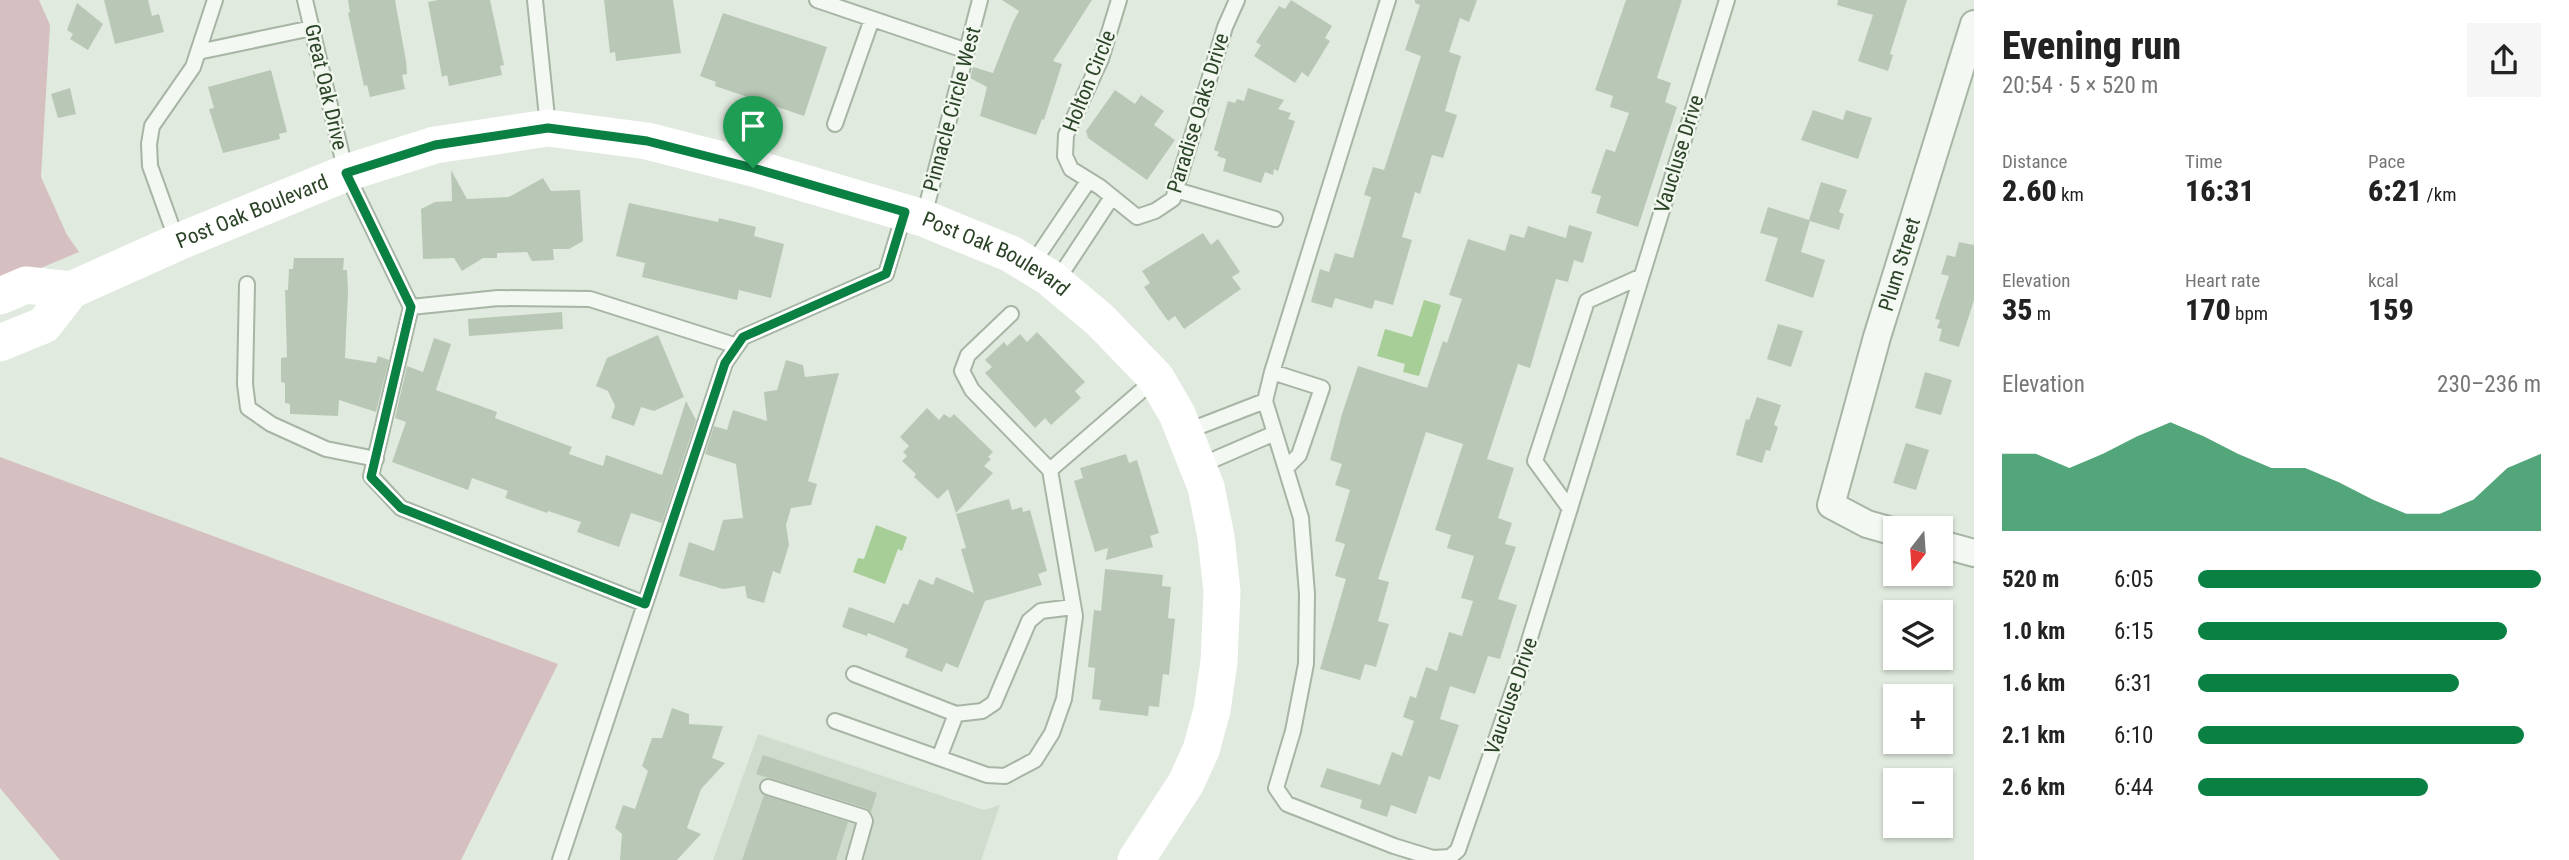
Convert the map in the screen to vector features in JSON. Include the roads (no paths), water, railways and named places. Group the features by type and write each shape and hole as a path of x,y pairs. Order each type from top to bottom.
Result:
{"street":[{"name":"Plum Street","path":"1883,529 1867,524 1831,505 1877,337 1973,22"},
{"name":"Post Oak Boulevard","path":"0,343 44,325 71,290 178,242 346,173 435,145 548,128 647,141 753,168 914,215 999,249 1044,274 1100,320 1156,378 1177,414 1206,487 1216,537 1222,591 1219,662 1212,710 1201,750 1186,783 1136,860"},
{"path":"0,296 26,285 71,290"},
{"path":"1953,547 1974,553"}],"lane":[{"path":"178,242 150,166 149,144 152,126 193,67 215,0"},
{"name":"Great Oak Drive","path":"305,0 346,173 411,307"},
{"path":"535,0 548,128"},
{"path":"817,0 967,51"},
{"name":"Pinnacle Circle West","path":"737,346 743,337 886,274 914,215 967,51 980,0"},
{"name":"Holton Circle","path":"1094,184 1071,169 1065,156 1066,135 1101,59 1119,0"},
{"name":"Paradise Oaks Drive","path":"1094,184 1137,217 1155,211 1173,199 1225,27 1237,0"},
{"path":"1184,433 1265,401 1388,0"},
{"name":"Vaucluse Drive","path":"1265,401 1301,518 1307,594 1306,664 1293,731 1276,788 1287,804 1394,846 1433,858 1450,857 1458,850 1520,670 1727,0"},
{"path":"835,124 872,19"},
{"path":"198,52 312,28"},
{"path":"1044,274 1094,184"},
{"path":"1176,190 1275,219"},
{"path":"1044,274 1112,197"},
{"path":"1570,509 1535,461 1587,302 1640,277"},
{"path":"247,284 245,384 248,408 271,424 326,449 376,459"},
{"path":"560,860 645,604 725,363 737,346 590,299 498,298 411,307 371,477 401,508 645,604"},
{"path":"835,721 987,775 1005,776 1035,760 1052,733 1064,699 1075,616 1051,470 972,390 962,371 968,355 1011,314"},
{"path":"1272,372 1322,388 1298,455 1286,468"},
{"path":"1051,470 1156,378"},
{"path":"1198,466 1275,433"},
{"path":"854,674 956,713 982,711 994,703 1030,621 1041,611 1073,607"},
{"path":"939,758 956,713"},
{"path":"768,787 863,817 865,821 854,860"}]}
